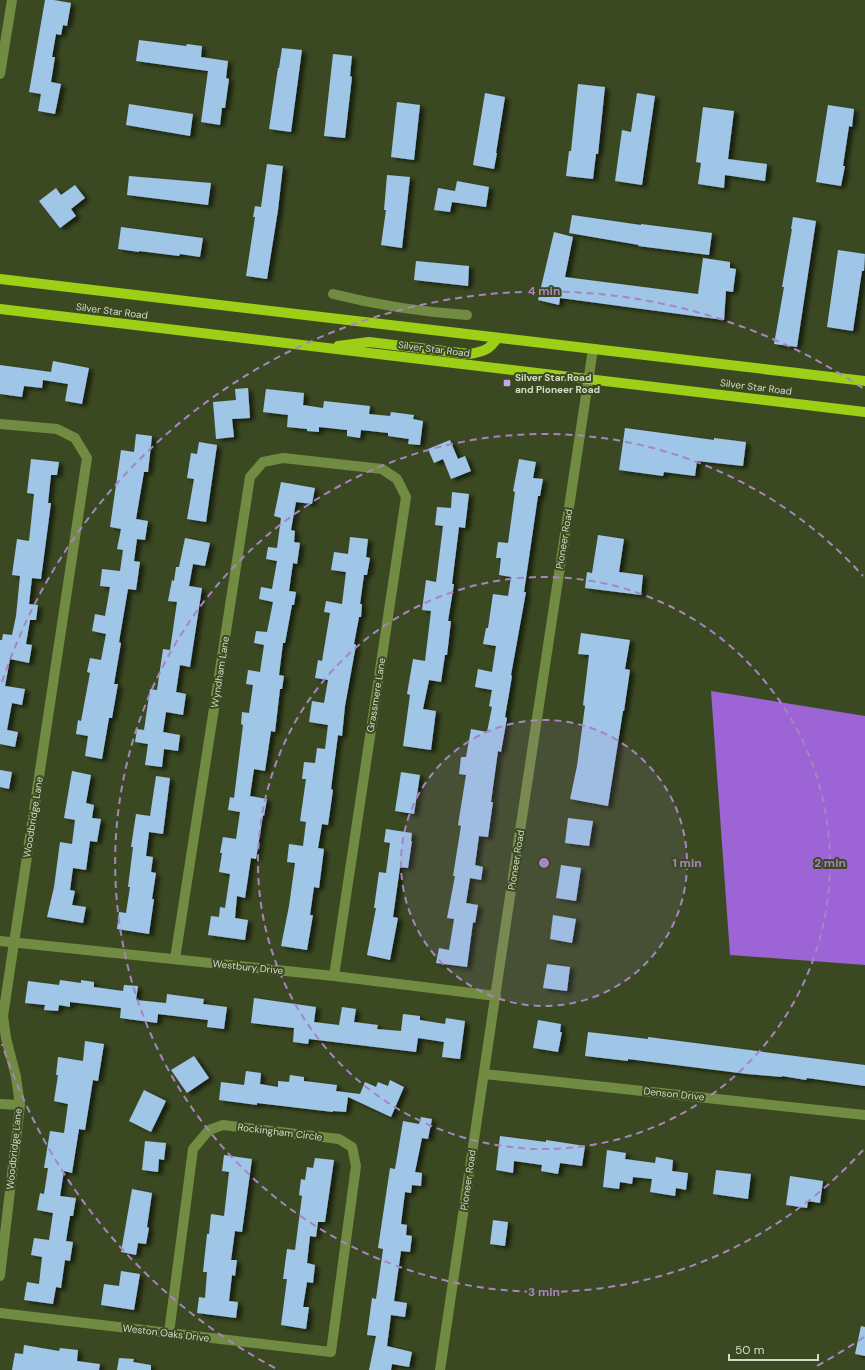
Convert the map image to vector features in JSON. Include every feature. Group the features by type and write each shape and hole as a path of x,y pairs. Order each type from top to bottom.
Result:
{"main road":[{"name":"Silver Star Road","path":"0,280 865,381"},
{"name":"Silver Star Road","path":"0,309 865,412"},
{"path":"324,348 369,342 469,354 482,352 489,348 497,338"}],"street":[{"path":"0,84 0,73 12,0"},
{"path":"333,294 361,301 413,310 467,315"},
{"name":"Pioneer Road","path":"440,1370 593,349"},
{"name":"Woodbridge Lane","path":"0,424 57,430 75,438 87,458 3,1016 6,1038 16,1077 20,1105 0,1276"},
{"name":"Wyndham Lane","path":"175,959 250,477 263,462 283,458 335,464"},
{"name":"Grassmere Lane","path":"334,976 406,497 397,479 382,469 335,464"},
{"name":"Westbury Drive","path":"0,941 334,976 496,996"},
{"name":"Denson Drive","path":"484,1074 865,1115"},
{"path":"0,1104 20,1105"},
{"name":"Rockingham Circle","path":"169,1333 193,1149 208,1130 223,1125 339,1139 352,1147 356,1166 331,1352"},
{"name":"Weston Oaks Drive","path":"0,1313 331,1352"}],"shaded area":[{"path":"711,691 865,716 865,965 730,955"}],"building":[{"path":"45,0 71,3 67,26 63,25 61,35 56,34 52,57 55,57 51,82 61,84 55,114 38,111 41,94 29,92"},
{"path":"139,40 186,46 187,44 202,46 201,57 228,61 226,78 229,79 225,108 222,108 220,125 201,122 208,71 136,61"},
{"path":"282,48 302,50 291,132 269,129"},
{"path":"333,54 352,56 350,76 352,77 345,138 324,136"},
{"path":"578,84 605,87 598,154 596,154 593,179 566,176 569,151 571,151"},
{"path":"485,93 505,97 494,169 473,165"},
{"path":"637,93 655,96 642,185 615,181 622,130 631,132"},
{"path":"397,102 420,105 414,160 391,157"},
{"path":"129,104 193,114 190,136 126,125"},
{"path":"828,105 854,109 852,127 849,126 843,166 845,166 841,186 816,182"},
{"path":"703,107 734,111 728,159 767,164 765,181 725,175 724,188 698,184 701,163 696,162"},
{"path":"267,164 283,166 278,210 267,279 246,276 255,217 253,217 255,206 261,207"},
{"path":"387,175 410,177 402,248 381,245 386,210 384,210"},
{"path":"129,176 211,183 208,205 127,195"},
{"path":"457,181 489,187 486,207 452,202 450,212 434,210 438,188 455,191"},
{"path":"75,185 85,198 71,209 76,216 60,228 39,201 56,188 61,195"},
{"path":"572,215 712,233 709,255 638,246 639,245 569,233"},
{"path":"793,217 816,221 797,347 774,344 784,287 782,287"},
{"path":"121,227 203,238 200,257 118,249"},
{"path":"554,232 573,237 565,277 698,294 703,258 730,262 730,268 736,269 733,292 726,291 724,320 560,298 559,305 538,300"},
{"path":"838,250 865,254 864,271 862,271 853,331 827,327"},
{"path":"416,261 469,266 468,286 414,280"},
{"path":"53,361 89,368 82,404 65,401 68,384 43,380 42,388 24,386 22,397 0,394 0,365 51,372"},
{"path":"248,388 250,418 232,419 234,437 216,439 213,402 236,400 235,389"},
{"path":"266,389 304,393 303,405 323,408 324,401 370,406 369,414 390,416 391,412 414,415 413,419 423,421 420,445 408,444 409,439 388,436 388,433 361,430 360,438 347,436 347,430 319,427 319,432 287,427 288,415 263,412"},
{"path":"625,428 714,440 714,438 746,442 743,466 697,461 695,476 664,472 663,476 619,470"},
{"path":"136,434 152,436 148,472 144,472 136,519 148,521 145,540 137,539 134,561 140,562 136,590 128,589 114,684 118,684 112,718 109,718 102,759 85,756 88,736 76,734 78,720 81,721 90,673 87,672 90,658 101,660 106,634 92,631 95,614 105,616 110,587 100,586 102,569 120,571 123,550 117,549 121,529 110,527 121,450 134,452"},
{"path":"450,440 458,459 465,456 471,471 451,479 443,459 434,463 428,449"},
{"path":"199,442 217,445 206,522 187,519 194,479 187,478 191,453 197,454"},
{"path":"31,459 59,462 57,475 51,475 48,503 51,503 41,579 32,578 29,604 38,605 36,620 30,620 26,644 32,645 29,663 10,659 5,686 25,689 22,705 12,703 7,730 18,732 15,747 0,744 0,640 2,640 3,634 12,635 16,616 20,576 12,575 17,539 29,541 34,494 27,493"},
{"path":"519,459 536,462 533,478 543,479 540,496 538,496 524,592 526,592 511,675 505,717 507,718 501,752 498,751 488,837 479,836 475,865 483,867 481,880 470,878 466,903 478,905 475,923 473,922 467,967 436,963 439,948 449,950 454,919 447,918 455,876 453,876 461,826 458,825 466,775 459,774 461,757 466,757 471,729 487,732 492,707 489,706 492,690 475,687 478,669 492,672 496,646 483,644 486,628 488,628 493,594 508,596 511,577 499,575 501,558 496,558 498,542 508,543 515,492 513,491"},
{"path":"281,482 315,488 312,504 296,502 291,530 295,531 294,542 300,543 297,564 293,563 289,591 296,592 285,643 283,643 279,675 284,676 282,689 280,689 275,732 271,731 265,771 254,769 250,796 267,799 256,859 251,858 245,898 237,896 235,918 248,920 245,940 208,935 211,916 219,917 220,907 225,908 230,874 219,872 222,853 220,853 223,837 236,839 240,812 228,810 230,797 234,798 243,725 241,724 242,712 249,713 253,685 246,684 248,670 260,672 264,645 254,643 256,631 267,632 273,602 259,599 261,587 272,589 277,561 266,559 268,547 277,548 281,518 274,516"},
{"path":"452,492 469,494 465,528 459,527 452,584 454,584 448,621 451,621 447,655 445,655 441,682 429,680 423,709 436,711 431,750 403,746 410,695 407,694 413,659 425,661 431,611 422,610 426,580 436,582 443,526 435,525 437,507 451,508"},
{"path":"598,535 624,539 619,572 643,575 641,595 585,588 587,572 592,573"},
{"path":"350,537 368,539 366,557 370,558 367,575 364,575 360,604 362,604 361,617 359,617 354,644 356,645 345,706 342,736 338,735 328,825 322,824 318,848 324,849 319,888 314,887 310,915 313,915 307,950 281,946 289,906 295,863 287,862 289,844 303,846 306,822 300,821 306,779 302,779 304,762 315,763 317,748 325,749 328,725 309,722 312,701 324,703 328,680 315,678 318,660 322,661 330,613 324,612 326,601 342,604 346,572 331,570 334,552 348,554"},
{"path":"185,538 210,543 205,566 193,564 189,586 202,588 190,667 180,665 176,692 186,694 183,715 166,712 163,732 180,735 178,751 164,749 162,767 145,765 148,744 135,742 137,729 144,730 150,689 157,690 163,649 170,650 177,602 168,601 172,580 174,581 176,567 179,567"},
{"path":"581,633 630,640 625,669 630,670 608,806 570,799 577,766 585,706 583,705 589,655 578,654"},
{"path":"0,770 12,772 9,789 0,787"},
{"path":"72,771 91,775 86,803 94,805 92,818 101,819 97,842 90,841 86,870 73,868 70,890 75,891 72,905 86,907 83,923 47,917 54,887 60,842 72,844 75,820 64,818"},
{"path":"401,772 420,775 414,814 395,811"},
{"path":"156,776 170,778 163,834 149,832 146,856 153,857 151,872 156,873 149,934 117,929 119,912 126,913 130,887 128,887 133,847 131,847 136,814 150,816"},
{"path":"568,818 593,821 589,846 565,843"},
{"path":"386,829 412,833 408,868 400,867 393,917 398,918 390,960 367,955 376,908 374,908 379,872 386,873 390,843 384,842"},
{"path":"561,865 581,868 576,901 556,898"},
{"path":"553,915 576,919 572,943 550,939"},
{"path":"547,964 570,967 567,991 543,988"},
{"path":"60,980 81,983 81,980 94,982 94,987 123,991 124,985 138,986 136,1000 166,1003 167,994 204,999 203,1004 227,1007 224,1029 207,1027 208,1020 158,1014 157,1023 120,1018 121,1008 70,1002 70,1007 59,1005 58,1011 44,1010 45,1005 25,1003 28,981 59,985"},
{"path":"254,998 316,1007 314,1022 339,1025 342,1007 356,1009 354,1022 378,1025 377,1029 401,1031 403,1014 420,1016 420,1020 445,1024 446,1018 465,1021 460,1059 442,1057 444,1042 418,1038 416,1052 309,1039 308,1044 293,1042 294,1028 251,1023"},
{"path":"538,1020 561,1024 560,1032 562,1032 558,1052 533,1048"},
{"path":"588,1032 648,1039 648,1037 865,1065 865,1086 807,1078 806,1080 628,1059 628,1061 585,1056"},
{"path":"85,1041 104,1044 98,1081 93,1080 85,1130 79,1129 72,1173 64,1171 60,1196 76,1198 73,1216 70,1216 66,1241 73,1242 70,1261 65,1260 61,1288 56,1287 53,1304 24,1300 27,1282 39,1284 42,1257 31,1255 34,1238 49,1240 53,1213 37,1210 40,1193 44,1194 48,1168 44,1168 50,1131 64,1133 68,1104 54,1101 58,1075 56,1075 58,1057 83,1061"},
{"path":"194,1056 209,1078 187,1093 171,1070"},
{"path":"246,1071 261,1073 260,1084 278,1087 278,1081 289,1082 290,1075 304,1077 304,1081 337,1085 336,1091 360,1094 365,1082 376,1087 378,1082 388,1086 390,1080 404,1087 391,1117 348,1097 346,1112 333,1112 257,1103 257,1105 219,1100 221,1082 244,1085"},
{"path":"144,1090 166,1101 151,1132 129,1121"},
{"path":"421,1117 432,1119 428,1139 422,1138 415,1172 422,1173 421,1186 412,1185 411,1193 405,1192 401,1224 407,1225 406,1235 412,1236 410,1252 401,1251 394,1301 407,1303 405,1317 391,1315 387,1346 412,1352 409,1367 392,1364 391,1370 369,1370 376,1336 367,1335 372,1298 376,1299 383,1249 378,1248 390,1168 395,1169 403,1121 419,1124"},
{"path":"500,1136 546,1142 546,1140 585,1146 582,1166 560,1163 558,1174 541,1171 542,1165 514,1161 513,1173 496,1170"},
{"path":"145,1141 166,1143 164,1160 159,1159 158,1172 142,1170"},
{"path":"607,1150 626,1153 625,1159 655,1163 656,1157 673,1160 672,1171 688,1173 686,1190 676,1188 675,1196 650,1192 652,1179 633,1177 632,1184 620,1182 619,1189 603,1187"},
{"path":"224,1155 252,1159 242,1232 235,1231 231,1260 237,1260 235,1276 232,1275 229,1301 238,1302 236,1318 197,1313 199,1297 205,1298 207,1272 203,1272 207,1234 209,1234 211,1214 224,1216 229,1172 222,1171"},
{"path":"315,1158 334,1160 325,1222 318,1222 316,1237 310,1236 307,1263 315,1265 313,1283 307,1282 303,1307 309,1307 306,1329 281,1325 287,1279 283,1279 287,1249 295,1250 302,1196 299,1195 301,1179 305,1180 307,1167 313,1168"},
{"path":"716,1170 751,1174 748,1199 713,1194"},
{"path":"790,1176 823,1181 820,1203 808,1201 807,1208 786,1205"},
{"path":"132,1189 152,1193 146,1244 138,1243 136,1255 121,1252"},
{"path":"493,1220 508,1222 505,1246 490,1244"},
{"path":"121,1271 140,1274 134,1310 101,1305 104,1284 119,1286"},
{"path":"861,1326 865,1327 865,1356 855,1354"},
{"path":"24,1345 59,1351 60,1348 78,1350 77,1361 100,1364 99,1370 12,1370 15,1353 23,1354"},
{"path":"119,1358 134,1359 133,1362 151,1365 151,1370 117,1370"}],"place":[{"name":"Silver Star Road and Pioneer Road","path":"507,383"}]}
